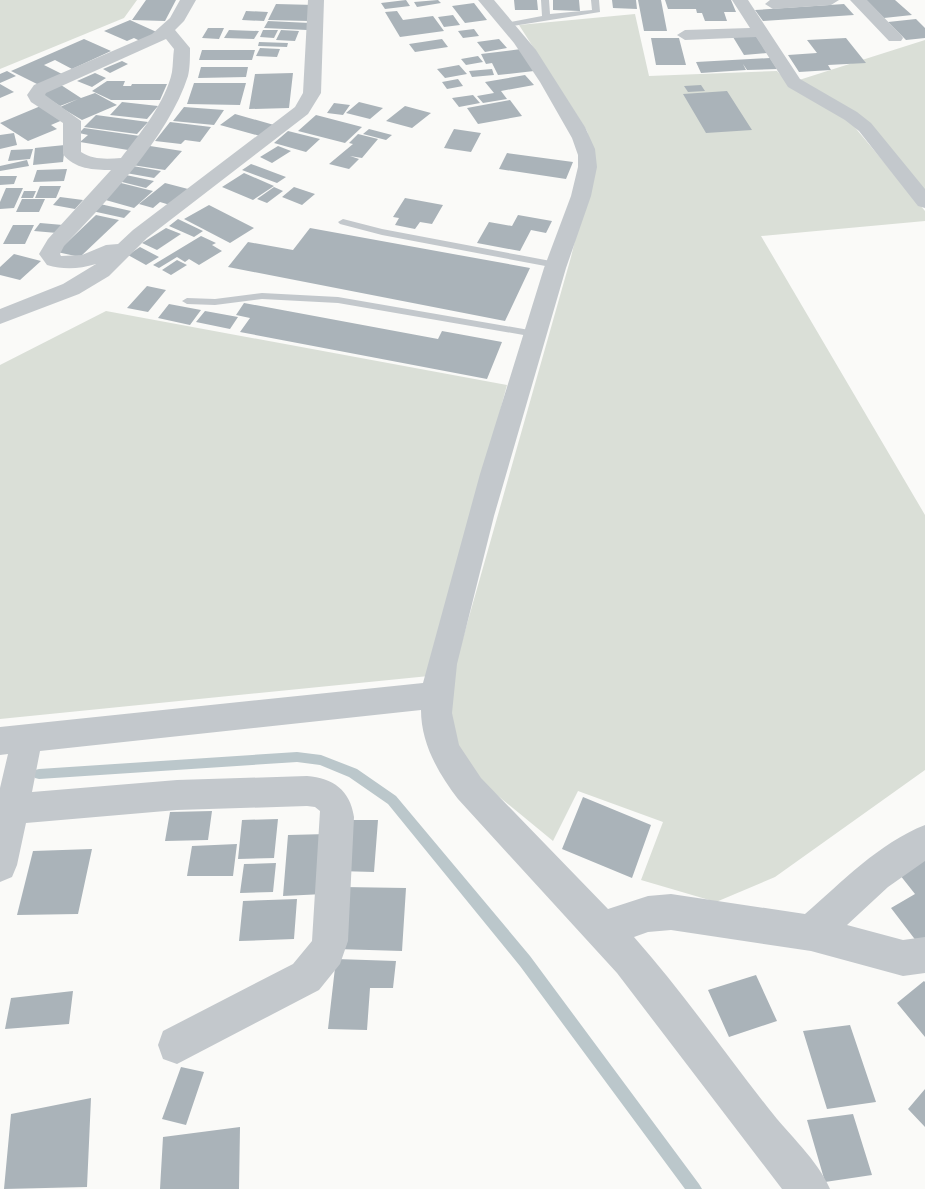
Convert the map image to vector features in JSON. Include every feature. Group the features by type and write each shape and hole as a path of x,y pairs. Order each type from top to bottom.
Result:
{"street":[{"path":"126,163 102,165 79,161 72,154 72,121 37,98 36,94 45,87 147,43 168,31 188,0"},
{"path":"0,317 71,289 100,271 140,234 302,110 312,93 316,0"},
{"path":"486,0 509,25 543,72 581,137 587,153 581,195 556,265 464,580 436,695 437,725 444,749 465,784 602,929 680,1022 746,1112 808,1189"},
{"path":"741,0 794,83 851,116 864,127 925,202"},
{"path":"773,4 831,0"},
{"path":"858,0 895,38"},
{"path":"140,234 88,260 61,262 51,258 50,254 55,243 126,163 164,112 174,92 184,53 179,39 168,31"},
{"path":"685,35 761,32"},
{"path":"0,865 12,809 14,740 436,695"},
{"path":"12,809 177,795 307,791 318,792 332,799 337,817 330,940 327,951 306,977 177,1045"},
{"path":"811,933 876,875 925,841"},
{"path":"602,929 648,914 671,912 811,933 903,958 925,955"}],"lane":[{"path":"544,0 546,17"},
{"path":"509,25 546,17 596,12 595,0"},
{"path":"343,222 382,232 556,265"},
{"path":"186,301 214,302 262,296 338,300 536,334"}],"shaded area":[{"path":"0,0 137,0 124,18 0,69"},
{"path":"635,14 649,76 777,71 787,82 847,118 925,211 925,221 761,236 925,515 925,770 775,877 716,902 641,880 663,822 578,791 553,841 475,777 458,753 448,691 571,257 595,158 587,131 519,25"},
{"path":"925,40 925,191 884,140 799,80"},
{"path":"106,311 507,385 429,676 0,719 0,365"}],"building":[{"path":"146,0 176,0 165,21 132,20"},
{"path":"406,0 410,6 385,9 381,3"},
{"path":"438,0 441,3 417,7 414,2"},
{"path":"514,0 537,0 538,10 515,10"},
{"path":"553,0 579,0 580,11 553,10"},
{"path":"612,0 636,0 637,9 613,8"},
{"path":"638,0 661,0 667,31 644,31"},
{"path":"665,0 731,0 736,12 724,12 727,21 705,21 702,13 697,13 696,9 668,9"},
{"path":"866,0 895,0 912,15 884,18"},
{"path":"474,3 487,20 465,23 452,6"},
{"path":"276,4 315,5 309,21 268,20"},
{"path":"844,4 854,15 763,21 755,10"},
{"path":"246,11 268,12 264,21 242,20"},
{"path":"397,11 403,20 433,16 444,31 400,37 385,12"},
{"path":"453,15 460,25 444,27 438,17"},
{"path":"916,19 925,28 925,38 906,40 888,22"},
{"path":"130,20 161,34 142,42 134,38 127,41 104,31"},
{"path":"268,21 310,23 307,30 264,28"},
{"path":"208,28 224,28 219,39 202,38"},
{"path":"474,29 479,36 463,38 458,31"},
{"path":"229,30 259,31 254,39 224,38"},
{"path":"263,30 278,30 274,38 260,37"},
{"path":"281,30 299,31 295,41 276,40"},
{"path":"756,36 767,53 744,55 733,37"},
{"path":"651,38 679,38 686,65 656,65"},
{"path":"846,38 866,63 828,65 831,70 799,72 788,55 817,53 807,40"},
{"path":"84,39 111,51 72,69 55,60 44,65 66,76 41,86 11,71"},
{"path":"442,39 448,47 415,52 409,44"},
{"path":"499,39 507,48 485,52 477,42"},
{"path":"259,42 288,43 287,47 258,46"},
{"path":"260,48 280,49 277,57 256,56"},
{"path":"521,49 534,71 498,75 492,63 486,64 481,54"},
{"path":"202,50 255,50 252,60 199,60"},
{"path":"478,56 483,62 466,65 461,59"},
{"path":"770,58 777,69 747,70 743,64 746,70 701,73 696,62"},
{"path":"122,61 128,64 110,73 103,69"},
{"path":"459,65 467,74 445,78 437,69"},
{"path":"201,67 248,67 246,77 198,78"},
{"path":"492,69 494,75 472,77 469,71"},
{"path":"7,71 16,76 0,83 0,74"},
{"path":"95,73 106,78 92,87 77,81"},
{"path":"293,73 289,108 249,109 255,74"},
{"path":"525,75 534,85 501,91 507,99 483,103 477,96 494,93 485,82"},
{"path":"458,79 463,86 447,89 442,82"},
{"path":"107,81 125,81 123,86 167,84 160,100 111,100 92,91"},
{"path":"194,83 246,83 240,105 187,104"},
{"path":"0,84 14,92 0,98"},
{"path":"61,85 81,98 95,93 117,105 82,120 60,107 78,99 60,106 40,93"},
{"path":"701,85 705,91 688,92 684,86"},
{"path":"727,91 752,130 706,133 683,94"},
{"path":"473,95 480,103 459,107 452,98"},
{"path":"510,100 522,116 478,124 467,108"},
{"path":"122,102 158,106 147,119 110,115"},
{"path":"359,102 383,108 370,119 346,113"},
{"path":"334,103 350,105 343,115 327,113"},
{"path":"43,105 65,119 51,125 57,129 28,141 0,123"},
{"path":"405,106 431,113 412,128 386,121"},
{"path":"184,107 224,110 214,125 173,121"},
{"path":"235,114 274,125 260,136 220,125"},
{"path":"96,115 148,122 137,134 84,127"},
{"path":"316,115 362,127 345,143 298,131"},
{"path":"170,122 211,127 200,142 185,140 181,144 155,141"},
{"path":"84,128 140,136 128,150 80,142 88,135 79,133"},
{"path":"369,129 392,135 386,140 363,134"},
{"path":"454,129 481,133 471,152 444,148"},
{"path":"288,131 320,139 306,152 274,143"},
{"path":"14,133 17,145 0,149 0,135"},
{"path":"358,134 378,139 362,158 350,156 359,159 349,169 329,164 353,144 349,143"},
{"path":"65,145 63,162 33,165 35,148"},
{"path":"150,146 182,151 165,170 132,165"},
{"path":"278,146 291,151 272,163 260,157"},
{"path":"33,149 30,159 8,161 11,150"},
{"path":"507,153 573,162 566,179 499,169"},
{"path":"27,160 29,166 0,171 0,166"},
{"path":"251,164 286,177 277,183 242,170"},
{"path":"133,166 161,171 154,178 126,173"},
{"path":"67,169 64,181 33,182 37,170"},
{"path":"244,173 274,186 253,200 222,187"},
{"path":"126,175 154,181 146,188 118,181"},
{"path":"0,176 17,176 14,184 0,185"},
{"path":"121,183 153,191 134,208 102,199"},
{"path":"165,183 188,189 170,205 160,202 153,208 139,204"},
{"path":"40,186 61,186 56,198 35,198"},
{"path":"274,187 283,191 267,203 257,199"},
{"path":"294,187 315,194 302,205 282,197"},
{"path":"6,188 23,188 14,208 0,209 0,202"},
{"path":"24,191 36,191 33,198 21,198"},
{"path":"60,197 83,200 75,209 53,205"},
{"path":"405,198 443,205 432,224 420,222 415,229 395,225 399,218 393,217"},
{"path":"22,199 45,199 39,212 16,212"},
{"path":"100,204 131,211 124,218 92,211"},
{"path":"209,205 254,228 230,243 184,219"},
{"path":"96,215 119,220 80,257 57,252"},
{"path":"518,215 552,221 546,233 531,230 520,251 477,243 489,222 512,226"},
{"path":"178,219 203,231 194,237 169,226"},
{"path":"40,223 63,225 57,233 34,231"},
{"path":"13,225 34,225 25,244 3,244"},
{"path":"166,228 181,234 157,250 142,243"},
{"path":"310,228 530,268 505,321 228,267 248,242 293,250"},
{"path":"201,236 216,243 212,245 222,251 199,265 189,259 185,262 177,257 159,268 153,265"},
{"path":"140,247 159,257 146,265 128,255"},
{"path":"14,254 41,261 20,280 0,275 0,267"},
{"path":"177,260 187,265 171,275 162,270"},
{"path":"147,286 166,290 148,312 127,308"},
{"path":"244,303 438,339 442,331 502,342 487,379 240,332 250,318 236,315"},
{"path":"169,304 201,310 190,325 158,318"},
{"path":"205,311 238,317 230,329 196,322"},
{"path":"583,797 651,825 632,878 562,849"},
{"path":"212,811 208,840 165,841 170,812"},
{"path":"278,819 274,858 238,859 242,820"},
{"path":"343,820 378,820 374,872 338,871"},
{"path":"328,834 324,894 283,896 288,835"},
{"path":"237,844 233,876 187,876 192,846"},
{"path":"92,849 78,914 17,915 33,851"},
{"path":"925,853 925,943 920,946 891,908 915,894 896,870"},
{"path":"276,863 273,892 240,893 244,864"},
{"path":"343,887 406,888 402,951 336,949"},
{"path":"297,899 294,939 239,941 243,901"},
{"path":"336,959 396,961 393,988 370,988 367,1030 328,1029"},
{"path":"756,975 777,1021 729,1037 708,990"},
{"path":"925,982 925,1037 897,1003"},
{"path":"73,991 69,1024 5,1029 11,998"},
{"path":"850,1025 876,1102 827,1109 803,1031"},
{"path":"181,1067 204,1072 186,1125 162,1119"},
{"path":"925,1089 925,1127 908,1109"},
{"path":"91,1098 87,1187 4,1189 11,1114"},
{"path":"853,1114 872,1175 825,1182 807,1120"},
{"path":"240,1127 239,1189 160,1189 163,1137"}],"waterway":[{"path":"39,774 297,757 321,760 353,773 392,800 525,961 694,1189"}]}
